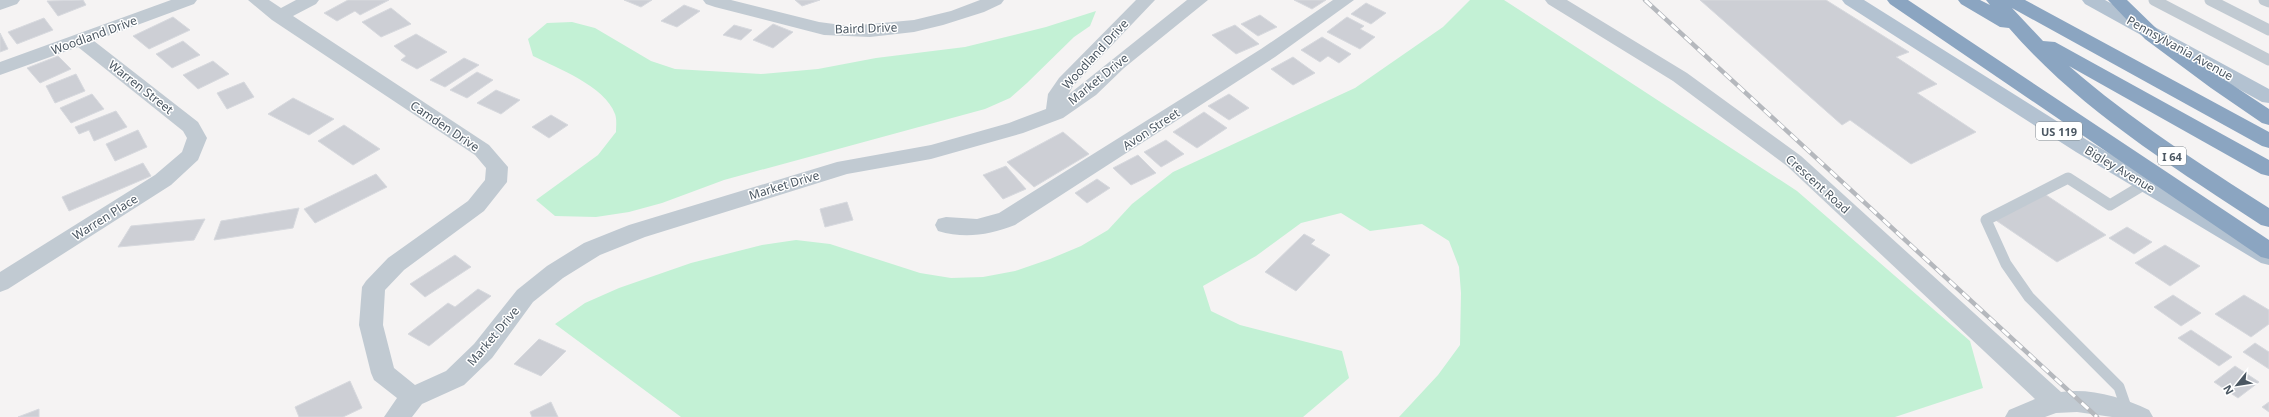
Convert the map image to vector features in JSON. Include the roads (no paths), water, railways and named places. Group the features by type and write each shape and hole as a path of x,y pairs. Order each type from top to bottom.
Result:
{"highway":[{"path":"1896,0 1980,55 2269,251"},
{"path":"1966,0 2269,169"},
{"name":"I 64","path":"1995,0 2031,41 2080,87 2110,112 2159,148 2269,219"},
{"path":"2011,0 2269,141"},
{"path":"2117,0 2152,35 2218,84 2269,118"}],"main road":[{"name":"Bigley Avenue","path":"1852,0 2083,147 2269,257"},
{"name":"Pennsylvania Avenue","path":"2091,0 2269,97"}],"street":[{"path":"0,4 11,0"},
{"name":"Woodland Drive","path":"0,69 188,0"},
{"name":"Camden Drive","path":"257,0 482,150 497,167 496,182 476,206 396,264 374,287 371,325 383,374 413,397"},
{"path":"279,16 310,0"},
{"name":"Baird Drive","path":"712,0 829,30 856,31 901,27 943,20 976,10 995,0"},
{"name":"Woodland Drive","path":"1056,113 1058,94 1066,82 1146,0"},
{"name":"Market Drive","path":"397,417 413,397 455,378 483,351 525,296 555,272 592,249 644,229 845,167 931,152 1016,128 1056,113 1089,90 1117,64 1199,0"},
{"name":"Avon Street","path":"946,225 964,229 988,227 1007,219 1268,53 1345,0"},
{"name":"Crescent Road","path":"1554,0 1680,77 1794,162 2056,403"},
{"name":"Warren Street","path":"81,40 191,127 197,138"},
{"name":"Warren Place","path":"0,283 163,180 192,155 197,138"},
{"path":"2018,417 2056,403 2080,401 2134,414"}],"lane":[{"path":"2154,0 2269,60"},
{"path":"2210,0 2269,30"},
{"path":"2264,0 2269,2"},
{"path":"2134,414 2119,387 2029,297 2006,264 1986,220 2068,178 2110,205 2145,184"}],"railway":[{"path":"1645,0 2097,417"}]}
